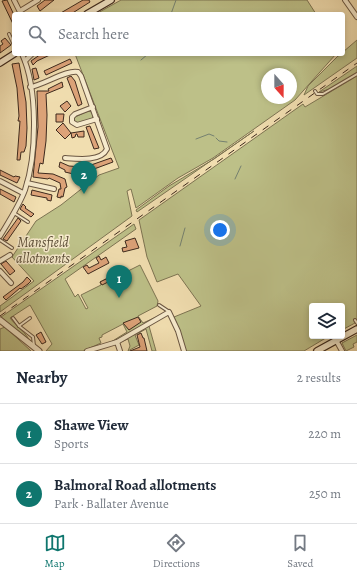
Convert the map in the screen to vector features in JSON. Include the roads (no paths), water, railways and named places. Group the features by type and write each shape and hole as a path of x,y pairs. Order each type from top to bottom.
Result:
{"main road":[{"path":"90,12 111,0"},
{"path":"0,63 12,55"},
{"path":"317,351 357,329"}],"street":[{"path":"14,0 20,12 38,0"},
{"path":"345,0 357,17"},
{"path":"0,236 14,213 27,183 33,134 30,87 23,56"},
{"path":"24,61 30,56"},
{"path":"30,87 43,85 70,72 76,72 81,76 107,147 106,152 86,160 65,158"},
{"path":"92,107 73,115 72,122 77,125 97,119"},
{"path":"0,181 23,193"},
{"path":"27,183 54,189"},
{"path":"0,261 10,255"},
{"path":"0,271 11,283"},
{"path":"87,351 117,342 169,312 178,331 184,351"},
{"path":"0,321 39,351"},
{"path":"336,340 342,351"},
{"path":"117,342 120,351"}],"lane":[{"path":"9,34 12,41"},
{"path":"315,91 317,94 323,94 357,74"},
{"path":"14,213 28,222"},
{"path":"0,240 12,248"},
{"path":"158,305 169,312"},
{"path":"13,318 19,326 33,337 35,342 34,347"},
{"path":"19,326 30,318"}],"waterway":[{"path":"172,12 176,0"},
{"path":"141,60 146,56"},
{"path":"196,139 209,134 214,136"},
{"path":"216,138 219,141 227,142"},
{"path":"235,179 241,166"},
{"path":"180,246 185,228"}],"railway":[{"path":"0,316 357,63"}],"place":[{"name":"Balmoral Road allotments","path":"84,194"},
{"name":"Shawe View","path":"119,298"}],"park label":[{"name":"Mansfield allotments","path":"43,250"}]}
